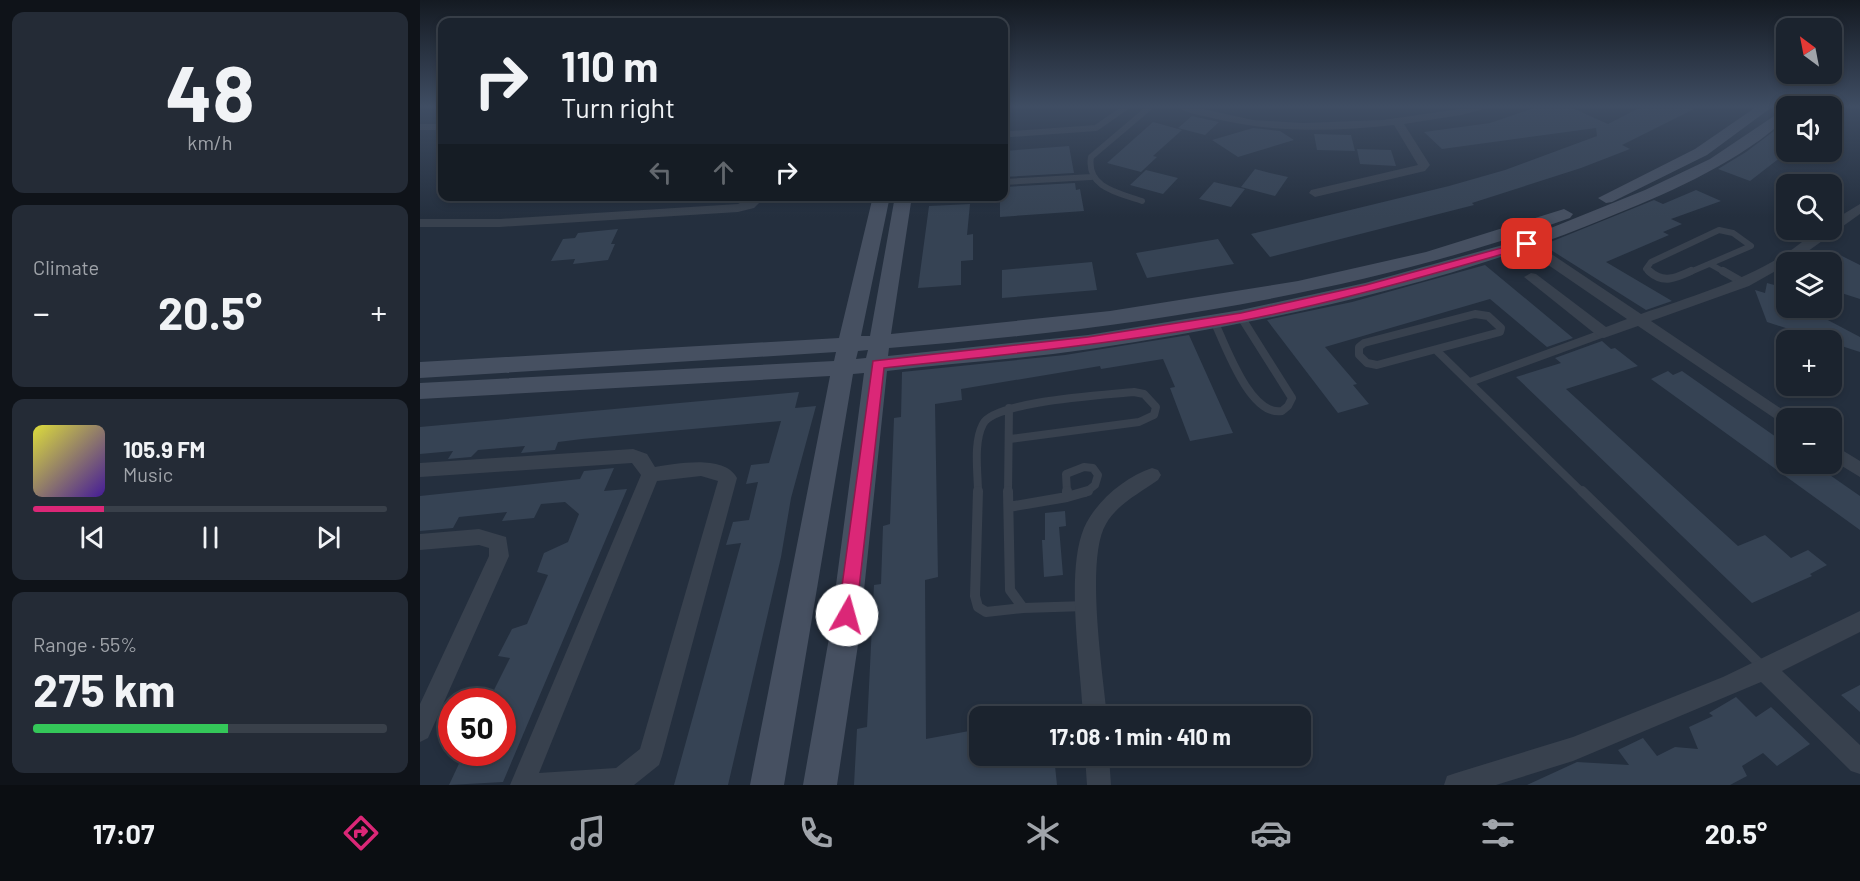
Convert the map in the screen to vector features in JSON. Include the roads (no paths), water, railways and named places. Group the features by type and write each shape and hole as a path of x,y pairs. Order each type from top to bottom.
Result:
{"main road":[{"path":"420,391 846,357 1101,322 1270,293 1368,272 1541,222 1608,196 1701,152 1713,144"},
{"path":"878,353 1088,342 1241,317 1368,288 1527,244 1651,194 1716,162 1745,144"},
{"path":"767,785 846,357 881,201"},
{"path":"820,785 844,638 878,353 903,201"},
{"path":"420,370 846,357"}],"street":[{"path":"1315,194 1421,168 1424,165 1411,144"},
{"path":"420,223 500,224 738,208 750,205 754,201"},
{"path":"1842,220 1860,208"},
{"path":"1531,277 1604,333 1744,283 1792,256 1814,240"},
{"path":"1527,244 1776,413"},
{"path":"420,470 633,456 641,459 650,475"},
{"path":"1842,458 1860,470"},
{"path":"541,785 621,780 650,756 728,478 720,472 707,469 650,475"},
{"path":"522,785 650,475"},
{"path":"1094,706 1087,569 1092,530 1113,501 1152,475"},
{"path":"420,542 479,537 499,543 499,556 420,730"},
{"path":"1456,785 1482,781 1573,749 1731,686 1860,621"},
{"path":"1764,669 1860,762"},
{"path":"1098,766 1099,785"}],"lane":[{"path":"1107,144 1091,157 1088,167 1091,177 1103,186 1142,201"},
{"path":"1008,182 1091,177"},
{"path":"1712,231 1733,233 1750,243 1750,248 1710,264 1671,280 1655,277 1646,269 1651,262 1712,231"},
{"path":"1710,264 1744,283"},
{"path":"1475,314 1488,316 1501,328 1500,332 1492,336 1437,351 1377,365 1367,363 1358,351 1364,343 1475,314"},
{"path":"1214,321 1244,384 1254,398 1273,412 1283,411 1290,406 1292,398 1241,317"},
{"path":"1470,382 1604,333"},
{"path":"1437,351 1764,669"},
{"path":"1010,439 1139,422 1154,416 1156,406 1144,393 1134,392 1010,408 988,417 982,424 979,436 975,596 978,607 987,612 1023,608 1089,606"},
{"path":"1010,408 1010,590 1023,608"},
{"path":"1009,507 1067,498"}]}
